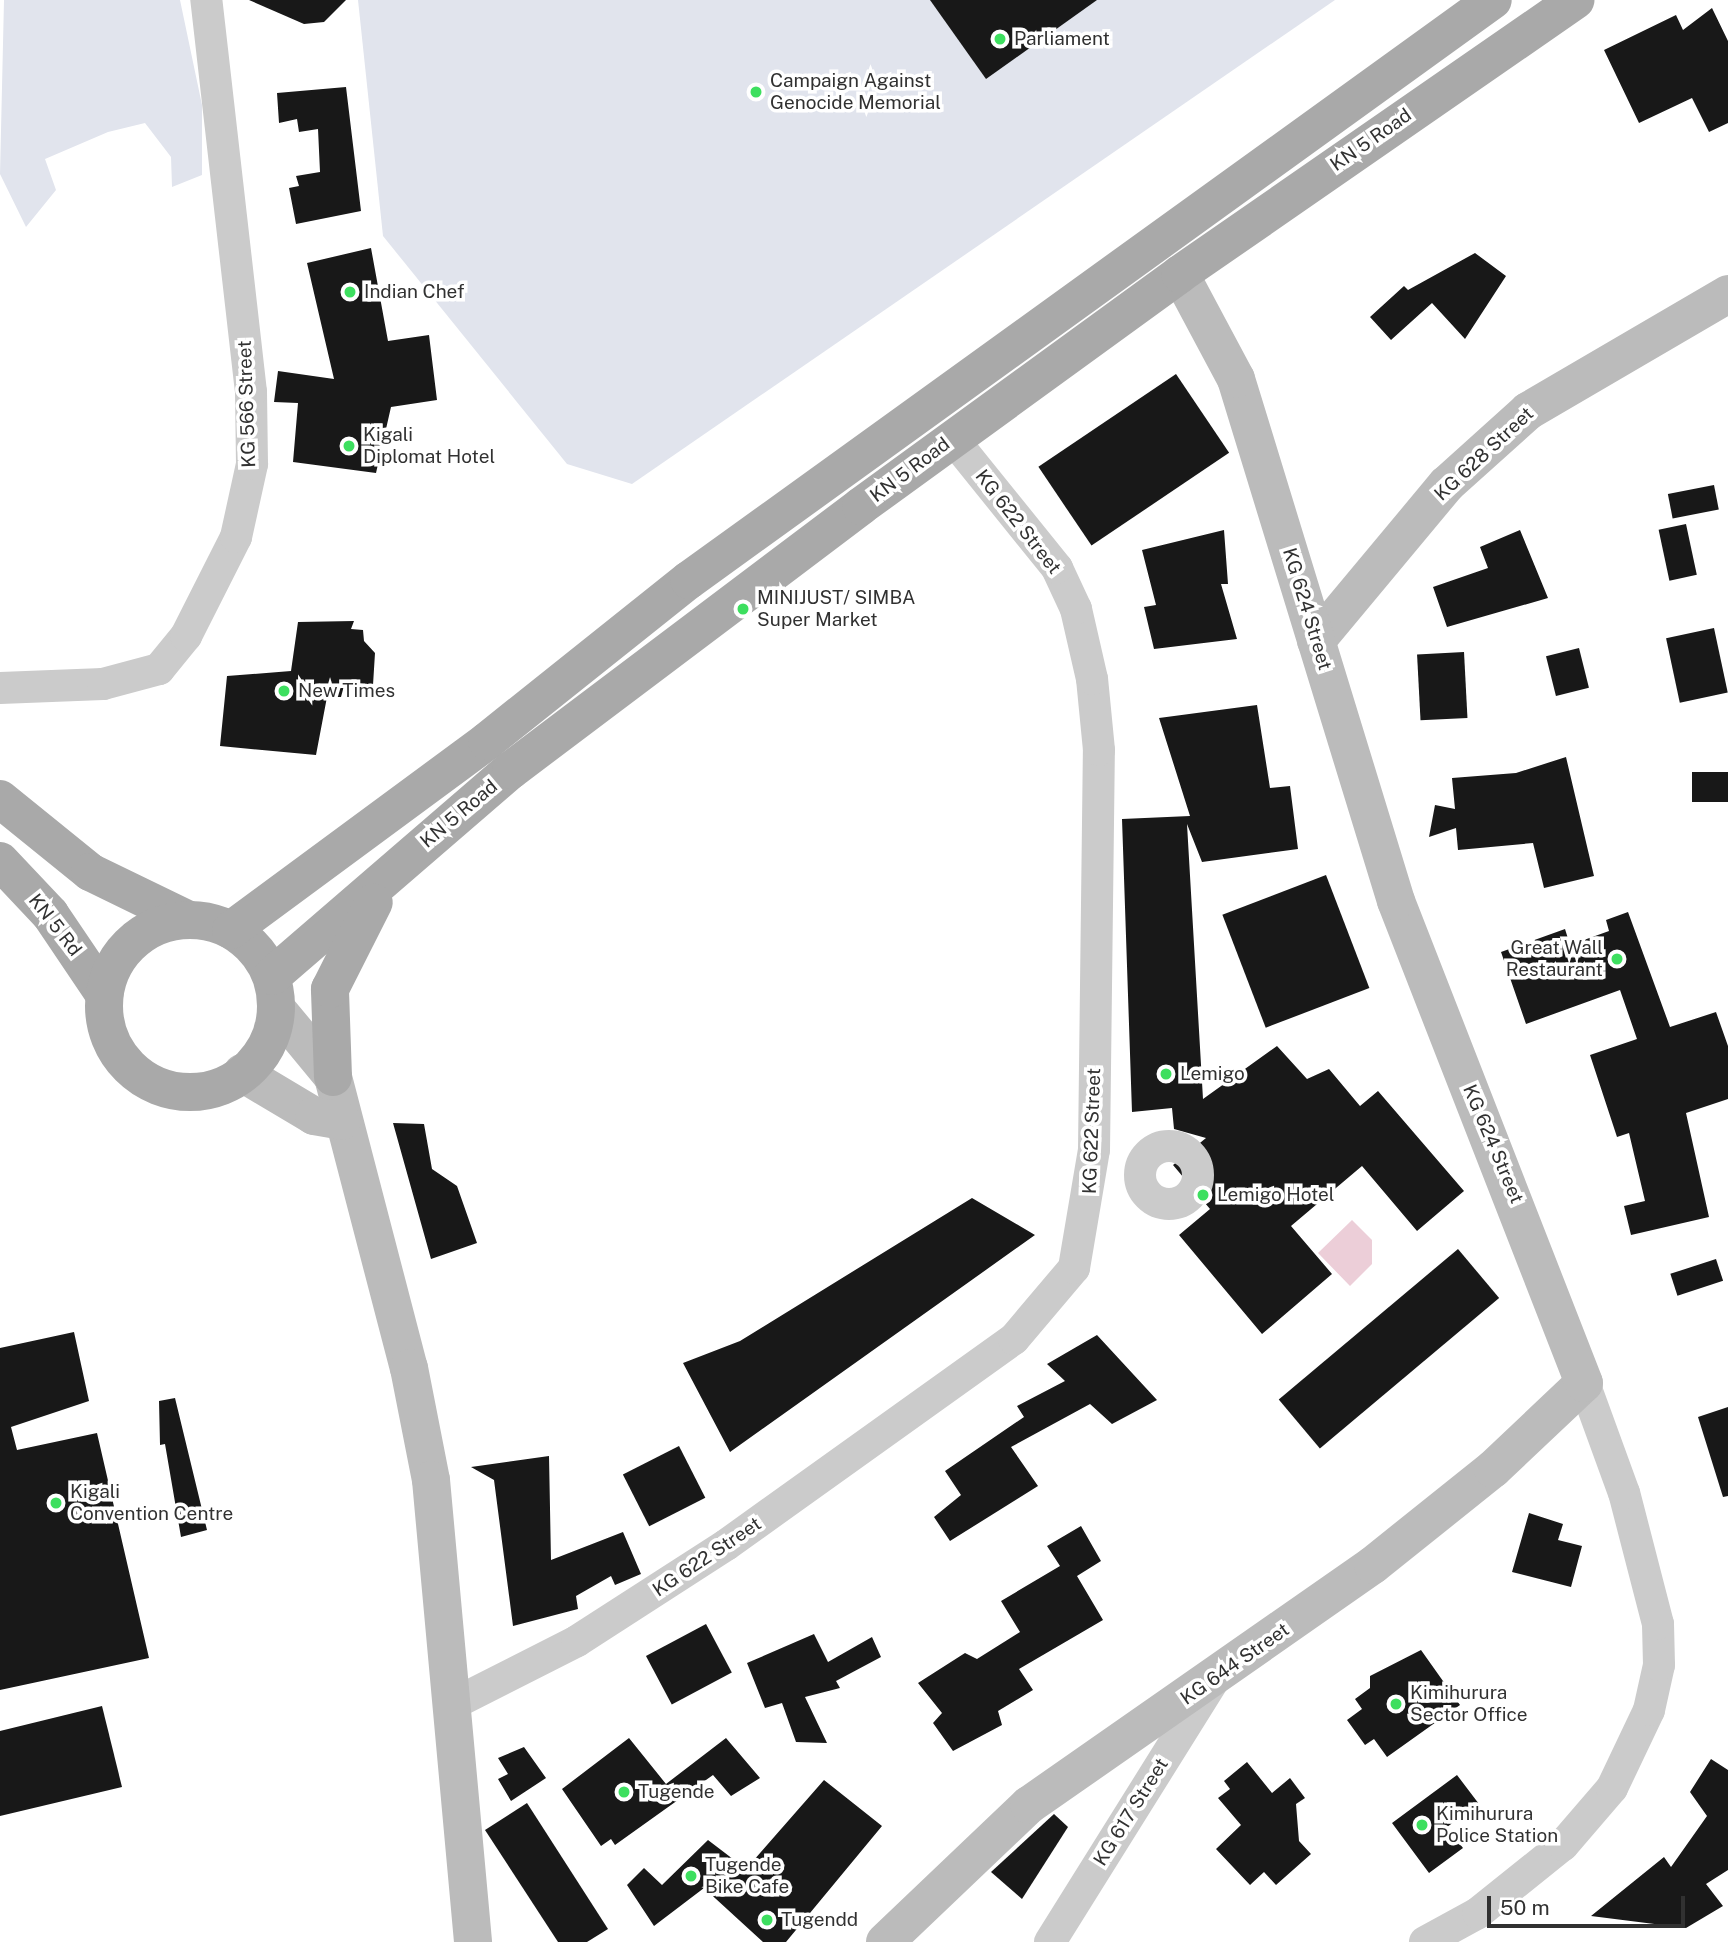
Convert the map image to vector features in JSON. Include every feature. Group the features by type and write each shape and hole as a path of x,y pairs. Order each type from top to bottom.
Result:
{"main road":[{"name":"KN 5 Road","path":"231,930 487,741 689,579 1493,0"},
{"name":"KN 5 Road","path":"274,992 398,866 511,770 952,438 1180,274 1575,0"},
{"name":"KG 624 Street","path":"1180,274 1236,379 1396,901 1584,1383"},
{"name":"KG 628 Street","path":"1317,640 1447,484 1528,411 1728,294"},
{"path":"0,799 90,872 189,920 231,930 262,958 274,992 333,1077"},
{"name":"KN 5 Rd","path":"0,861 51,914 104,994"},
{"path":"398,866 341,956 330,989 333,1077 342,1121 409,1368 429,1467 473,1942"},
{"path":"189,920 132,942 109,974 104,994 112,1045 154,1084 196,1092 242,1073 265,1048 274,992"},
{"path":"242,1073 314,1116 342,1121"},
{"name":"KG 644 Street","path":"885,1942 1029,1805 1213,1681 1483,1477 1584,1383"}],"street":[{"name":"KG 566 Street","path":"9,687 103,684 159,668 186,636 236,537 251,464 251,392 206,0"},
{"name":"KG 622 Street","path":"451,1704 636,1605 1014,1339 1074,1268 1091,1192 1094,1150 1098,750 1085,639 1057,568 952,438"},
{"path":"0,712 9,687"},
{"path":"1091,1192 1146,1193 1161,1203 1180,1202 1195,1190 1198,1171 1190,1154 1173,1146 1147,1157 1094,1150"},
{"path":"1146,1193 1140,1175 1147,1157"},
{"name":"KG 624 Street","path":"1425,1942 1478,1913 1563,1845 1612,1788 1649,1710 1659,1665 1658,1624 1624,1493 1584,1383"},
{"name":"KG 617 Street","path":"1050,1942 1213,1681"}],"shaded area":[{"path":"4,0 180,0 202,105 202,175 172,187 171,157 145,123 108,132 45,159 56,190 26,227 0,174"},
{"path":"358,0 1335,0 632,484 567,464 383,236"},
{"path":"1352,1220 1372,1240 1372,1264 1350,1286 1318,1253"}],"building":[{"path":"249,0 346,0 324,22 304,24"},
{"name":"Parliament","path":"930,0 1097,0 986,79"},
{"path":"1712,8 1728,41 1728,123 1709,132 1692,98 1639,123 1604,50 1676,15 1683,30"},
{"path":"346,87 361,211 296,224 289,188 299,186 296,176 320,172 318,129 299,132 297,119 279,123 277,93"},
{"path":"371,248 388,341 429,335 437,400 391,407 376,473 293,462 298,403 274,402 278,371 334,379 307,263"},
{"path":"1475,253 1506,276 1465,339 1432,303 1391,340 1370,317 1404,286 1408,290"},
{"path":"1176,374 1229,453 1092,546 1038,467"},
{"path":"1714,485 1719,510 1673,519 1668,494"},
{"path":"1686,524 1697,575 1669,581 1659,530"},
{"path":"1224,530 1228,584 1221,584 1237,639 1154,649 1144,607 1156,605 1142,550"},
{"path":"1520,530 1548,598 1447,627 1433,587 1488,568 1480,547"},
{"name":"New Times","path":"354,621 351,629 363,630 364,641 375,653 373,685 345,682 341,697 327,697 316,755 220,746 227,676 291,671 298,622"},
{"path":"1714,628 1728,693 1680,703 1666,638"},
{"path":"1579,648 1589,688 1556,696 1546,656"},
{"path":"1464,652 1467,718 1421,720 1417,654"},
{"name":"Lemigo","path":"1257,705 1270,788 1290,786 1298,849 1202,862 1187,824 1203,1099 1277,1046 1307,1079 1329,1069 1360,1106 1378,1091 1464,1191 1417,1231 1362,1166 1291,1226 1332,1274 1262,1334 1179,1235 1210,1209 1173,1165 1206,1138 1174,1129 1172,1108 1132,1112 1122,819 1190,816 1159,718"},
{"path":"1566,757 1594,876 1544,888 1533,843 1458,850 1456,828 1429,837 1435,805 1455,809 1452,778 1516,773"},
{"path":"1692,772 1728,772 1728,802 1692,802"},
{"path":"1326,875 1369,988 1266,1028 1222,915"},
{"path":"1628,912 1670,1027 1716,1012 1728,1046 1728,1099 1686,1113 1709,1217 1631,1235 1624,1206 1645,1201 1629,1133 1617,1137 1590,1055 1637,1039 1620,990 1526,1024 1501,952 1565,929 1570,945 1609,931 1606,920"},
{"path":"393,1123 424,1124 432,1169 457,1186 477,1243 431,1259"},
{"path":"972,1198 1035,1235 730,1452 683,1363 740,1341"},
{"path":"1458,1249 1499,1298 1320,1448 1279,1399"},
{"path":"1716,1259 1723,1281 1677,1296 1670,1274"},
{"name":"Kigali Convention Centre","path":"74,1332 89,1401 11,1427 17,1450 97,1433 149,1658 0,1690 0,1348"},
{"path":"1097,1335 1157,1400 1112,1424 1090,1404 1011,1447 1038,1486 950,1541 934,1517 961,1495 945,1471 1024,1417 1017,1406 1065,1381 1047,1364"},
{"path":"175,1398 207,1530 181,1537 165,1444 160,1445 159,1401"},
{"path":"1728,1407 1728,1496 1723,1497 1698,1417"},
{"path":"679,1446 705,1498 649,1526 623,1475"},
{"path":"549,1456 551,1560 623,1532 641,1574 615,1585 611,1576 576,1596 578,1609 513,1626 494,1480 471,1467"},
{"path":"1529,1513 1563,1524 1558,1540 1582,1546 1571,1587 1512,1572"},
{"path":"1081,1526 1101,1561 1077,1576 1103,1620 1019,1669 1033,1690 998,1711 1002,1725 953,1751 933,1723 942,1713 918,1683 965,1653 977,1659 1020,1632 1001,1601 1060,1566 1047,1546"},
{"path":"706,1624 732,1673 672,1704 646,1656"},
{"path":"814,1634 828,1662 872,1637 881,1657 836,1681 840,1688 805,1697 827,1743 796,1742 782,1703 765,1708 747,1663"},
{"name":"Kimihurura Sector Office","path":"1421,1650 1460,1705 1387,1757 1374,1739 1365,1745 1347,1720 1362,1709 1355,1699 1370,1688 1370,1676"},
{"path":"102,1706 122,1787 0,1816 0,1731"},
{"name":"Tugende","path":"629,1738 666,1784 726,1738 760,1778 731,1796 713,1775 615,1845 611,1839 601,1846 562,1789"},
{"path":"524,1747 546,1778 511,1801 498,1779 508,1774 498,1758"},
{"path":"1711,1759 1728,1770 1728,1870 1706,1884 1723,1906 1686,1928 1591,1916 1664,1857 1671,1867 1707,1816 1690,1792"},
{"path":"1247,1762 1272,1793 1290,1778 1305,1798 1296,1804 1299,1841 1311,1854 1276,1885 1264,1872 1250,1885 1216,1849 1241,1825 1218,1798 1230,1789 1224,1781"},
{"name":"Kimihurura Police Station","path":"1457,1775 1479,1804 1447,1827 1463,1848 1429,1873 1392,1823"},
{"path":"824,1780 882,1826 786,1942 763,1942 704,1888 654,1926 627,1885 644,1868 662,1885 708,1840 746,1869"},
{"path":"527,1803 608,1929 587,1942 558,1942 485,1830"},
{"path":"1054,1814 1068,1827 1022,1899 991,1872"}],"place":[{"name":"Parliament","path":"1000,39"},
{"name":"Campaign Against Genocide Memorial","path":"756,92"},
{"name":"Indian Chef","path":"350,292"},
{"name":"Kigali Diplomat Hotel","path":"349,446"},
{"name":"MINIJUST/ SIMBA Super Market","path":"743,609"},
{"name":"New Times","path":"284,691"},
{"name":"Great Wall Restaurant","path":"1617,959"},
{"name":"Lemigo","path":"1166,1074"},
{"name":"Lemigo Hotel","path":"1203,1195"},
{"name":"Kigali Convention Centre","path":"56,1503"},
{"name":"Kimihurura Sector Office","path":"1396,1704"},
{"name":"Tugende","path":"624,1792"},
{"name":"Kimihurura Police Station","path":"1422,1825"},
{"name":"Tugende Bike Cafe","path":"691,1876"},
{"name":"Tugendd","path":"767,1920"}]}
